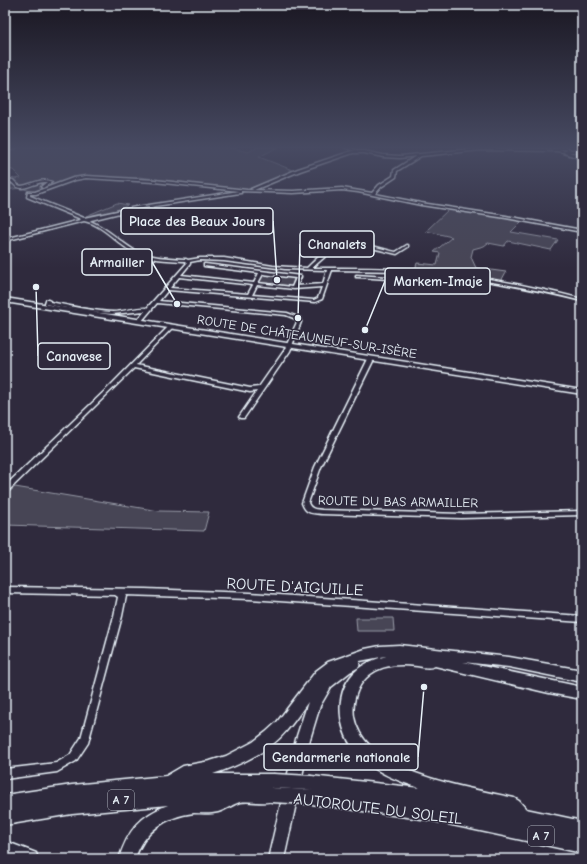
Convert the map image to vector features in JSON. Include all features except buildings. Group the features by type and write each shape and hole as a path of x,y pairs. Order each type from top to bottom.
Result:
{"highway":[{"path":"169,783 183,773 210,768 229,762 258,747 282,726 321,675 333,666 352,658 380,651 399,650 509,662 582,676"},
{"path":"276,859 308,720 314,704 326,683 344,668 358,661 383,655 402,655 429,659 582,693"},
{"path":"270,859 306,710 318,687 326,677 352,658"},
{"path":"451,664 400,659 379,663 367,670 351,687 347,700 347,718 352,734 357,744 366,753 377,762 403,776 514,806 522,816"},
{"name":"AUTOROUTE DU SOLEIL","path":"5,803 49,795 112,787 206,781 272,788 406,793 582,829"},
{"name":"AUTOROUTE DU SOLEIL","path":"5,817 112,801 204,795 237,795 272,788"},
{"name":"AUTOROUTE DU SOLEIL","path":"311,790 353,801 429,812 582,845"},
{"path":"128,859 133,842 142,829 152,820 184,807 223,804 237,795"},
{"path":"5,849 30,859"}],"main road":[{"name":"ROUTE DE CHÂTEAUNEUF-SUR-ISÈRE","path":"5,300 582,392"}],"street":[{"path":"29,193 42,187"},
{"path":"29,193 35,193 51,187"},
{"path":"218,187 247,191 293,192 342,189 374,193 421,204 506,217 582,231"},
{"path":"5,240 136,208 247,191 256,187"},
{"path":"374,193 379,187"},
{"path":"29,193 28,196 86,220 132,250 154,258 188,261 220,260 275,268 376,269 447,274 508,283 582,300"},
{"path":"309,268 339,244 351,244 397,253 407,246"},
{"path":"139,321 168,289 188,264 188,261"},
{"path":"205,265 298,276 294,288"},
{"path":"168,289 319,300 330,268"},
{"path":"372,284 376,269"},
{"path":"249,296 262,272"},
{"path":"446,282 447,274"},
{"path":"178,276 294,288 324,285"},
{"path":"358,276 417,280"},
{"path":"48,301 47,303 111,313 123,313 138,309 149,310"},
{"path":"157,302 294,315 298,318 299,322 289,346 242,417"},
{"path":"5,490 112,387 172,326"},
{"name":"ROUTE DU BAS ARMAILLER","path":"371,359 318,467 305,503 306,508 322,512 461,516 582,513"},
{"path":"132,366 250,390 260,389"},
{"name":"ROUTE D'AIGUILLE","path":"5,590 250,596 582,618"},
{"path":"5,774 58,767 73,758 85,740 118,616 122,596 116,592"}],"shaded area":[{"path":"5,187 47,187 34,192 21,188 5,190"},
{"path":"224,187 253,187 246,190"},
{"path":"117,203 128,205 101,216 86,216"},
{"path":"450,208 523,220 511,232 558,240 551,250 508,241 504,246 488,243 484,246 473,249 471,257 476,268 506,272 501,281 451,272 415,270 417,263 437,265 440,253 434,252 452,237 426,231"},
{"path":"267,274 292,277 294,278 292,286 288,287 261,284 259,282 263,275"},
{"path":"15,487 159,511 209,512 204,531 5,525 5,496"},
{"path":"356,618 393,618 394,631 357,631"}],"place":[{"name":"Place des Beaux Jours","path":"277,280"},
{"name":"Canavese","path":"36,287"},
{"name":"Armailler","path":"177,304"},
{"name":"Chanalets","path":"298,318"},
{"name":"Markem-Imaje","path":"365,330"},
{"name":"Gendarmerie nationale","path":"424,687"}]}
